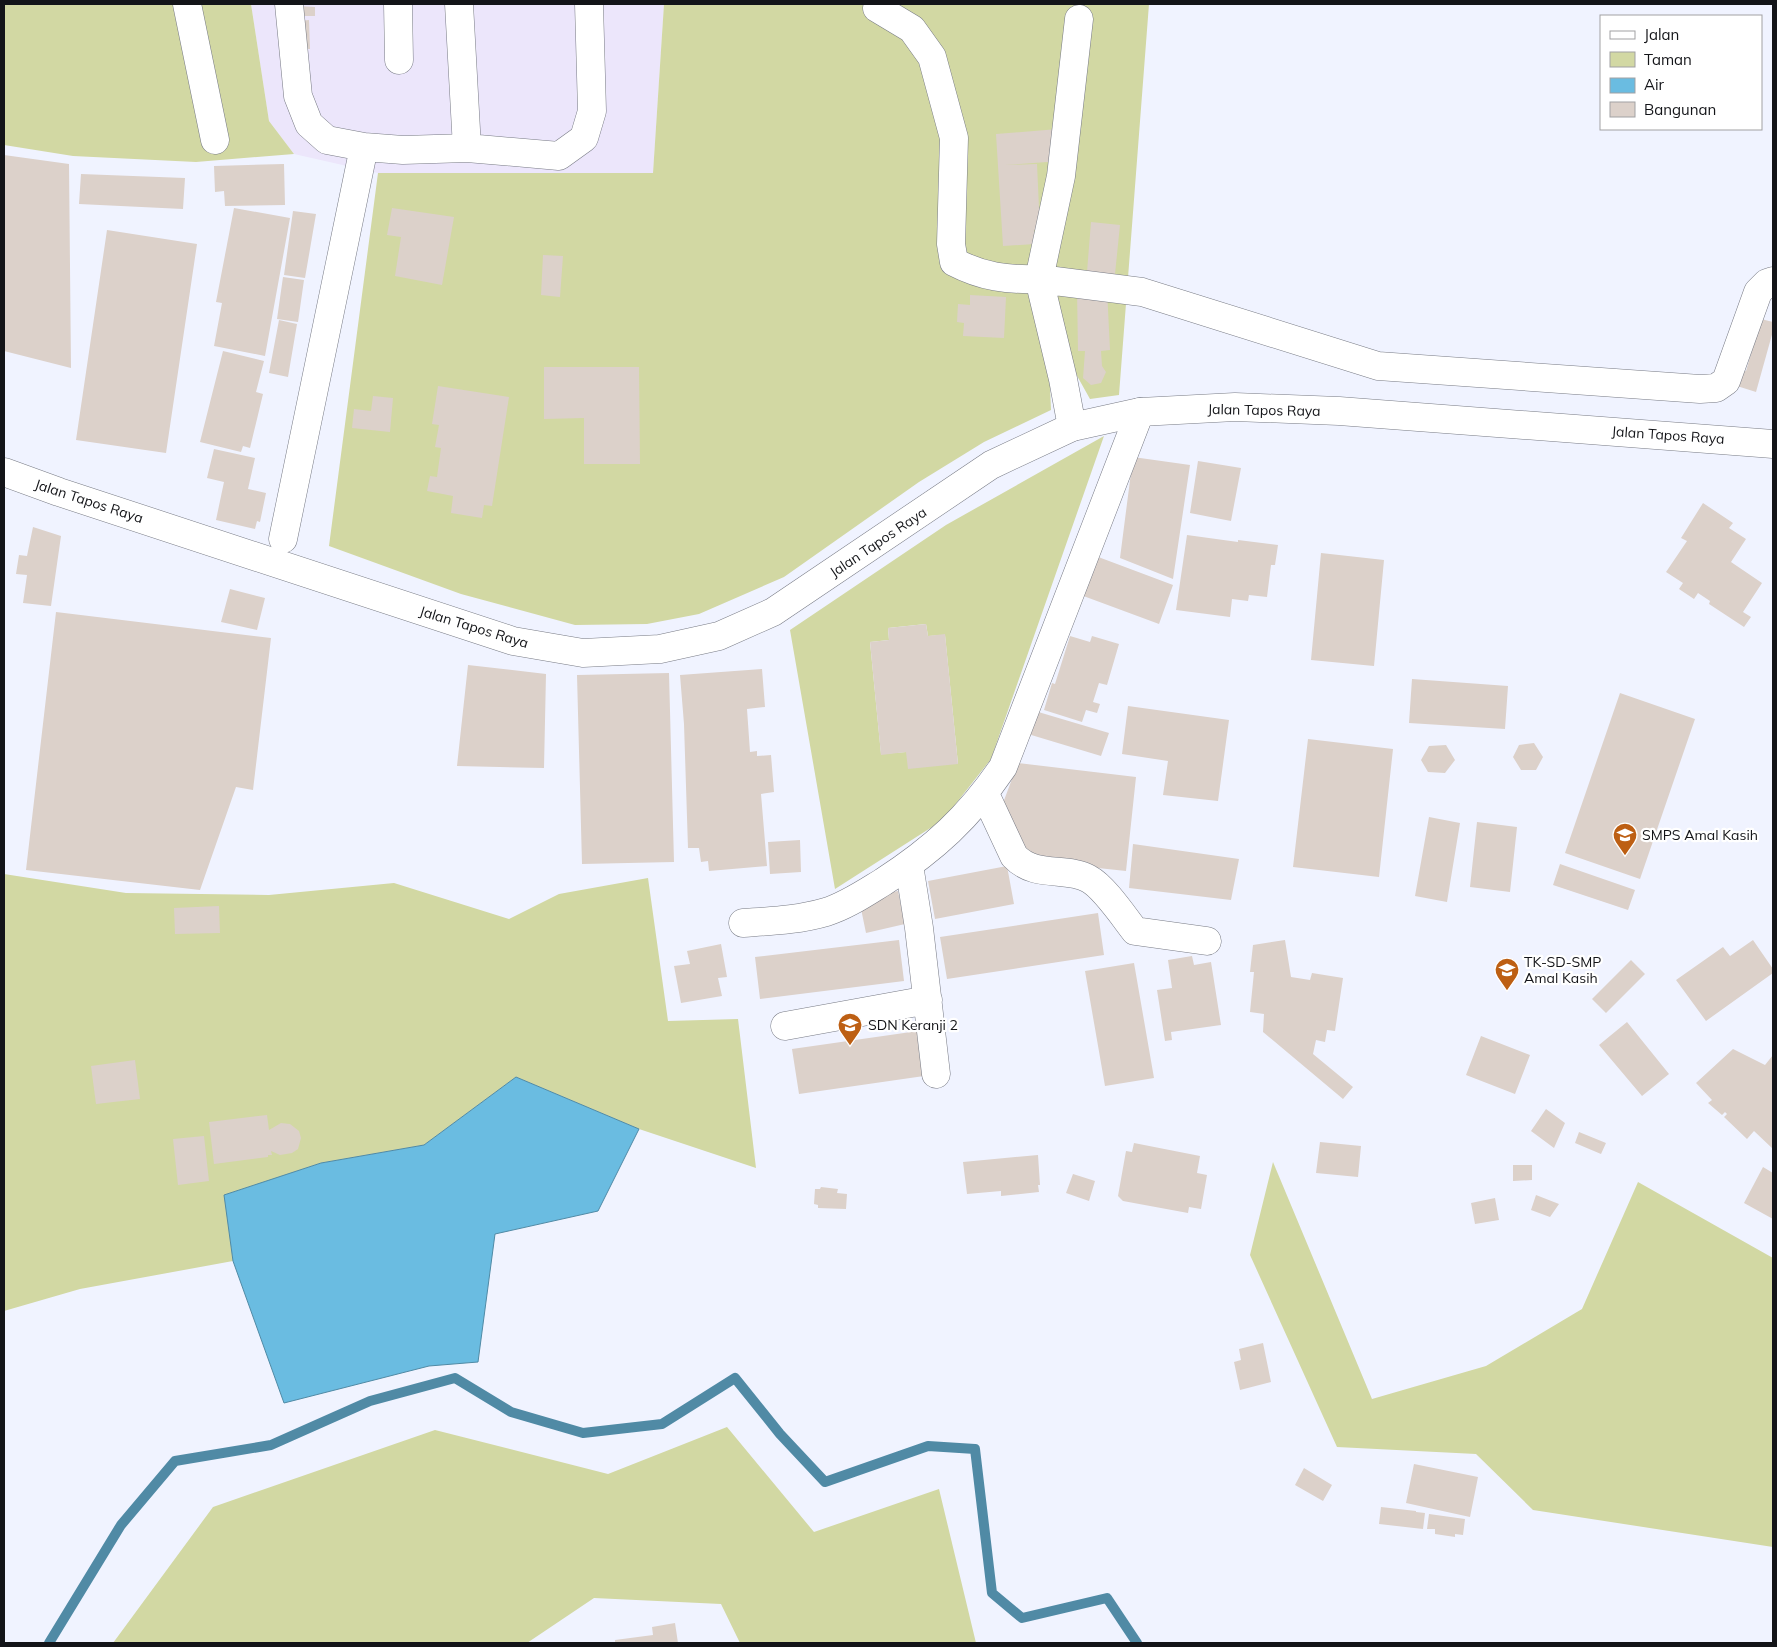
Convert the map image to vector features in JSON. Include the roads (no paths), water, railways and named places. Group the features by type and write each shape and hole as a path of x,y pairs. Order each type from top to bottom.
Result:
{"main road":[{"path":"188,4 215,140"},
{"path":"289,4 298,96 309,124 327,140 364,147 404,150 467,148 559,156 584,138 592,111 589,4"},
{"path":"398,4 399,60"},
{"path":"459,4 467,148"},
{"path":"877,8 912,28 932,57 954,138 950,244 954,262 972,272 1012,280 1039,279 1142,292 1378,366 1700,389 1716,388 1726,381 1758,292 1766,283 1773,281"},
{"path":"1072,427 1060,361 1039,279 1061,176 1078,19"},
{"path":"283,539 364,147"},
{"name":"Jalan Tapos Raya","path":"4,472 59,492 513,642 583,653 660,649 718,636 773,612 991,465 1072,427 1140,412 1235,407 1339,411 1773,444"},
{"path":"743,922 795,920 827,912 863,895 910,865 949,832 985,794 1003,768 1140,412"},
{"path":"985,794 1014,856 1020,863 1036,869 1088,878 1097,885 1135,931 1207,941"},
{"path":"910,865 936,1074"},
{"path":"784,1026 928,1000"}],"water":[{"path":"516,1077 639,1129 598,1211 495,1234 478,1362 429,1366 284,1403 233,1261 224,1195 321,1163 424,1145"}],"waterway":[{"path":"49,1643 121,1525 175,1461 271,1445 370,1401 455,1378 511,1412 583,1433 662,1424 735,1378 780,1434 825,1482 928,1446 975,1449 992,1593 1022,1618 1107,1598 1137,1643"}],"place":[{"name":"SMPS Amal Kasih","path":"1625,856"},
{"name":"TK-SD-SMP Amal Kasih","path":"1507,991"},
{"name":"SDN Keranji 2","path":"850,1046"}]}
